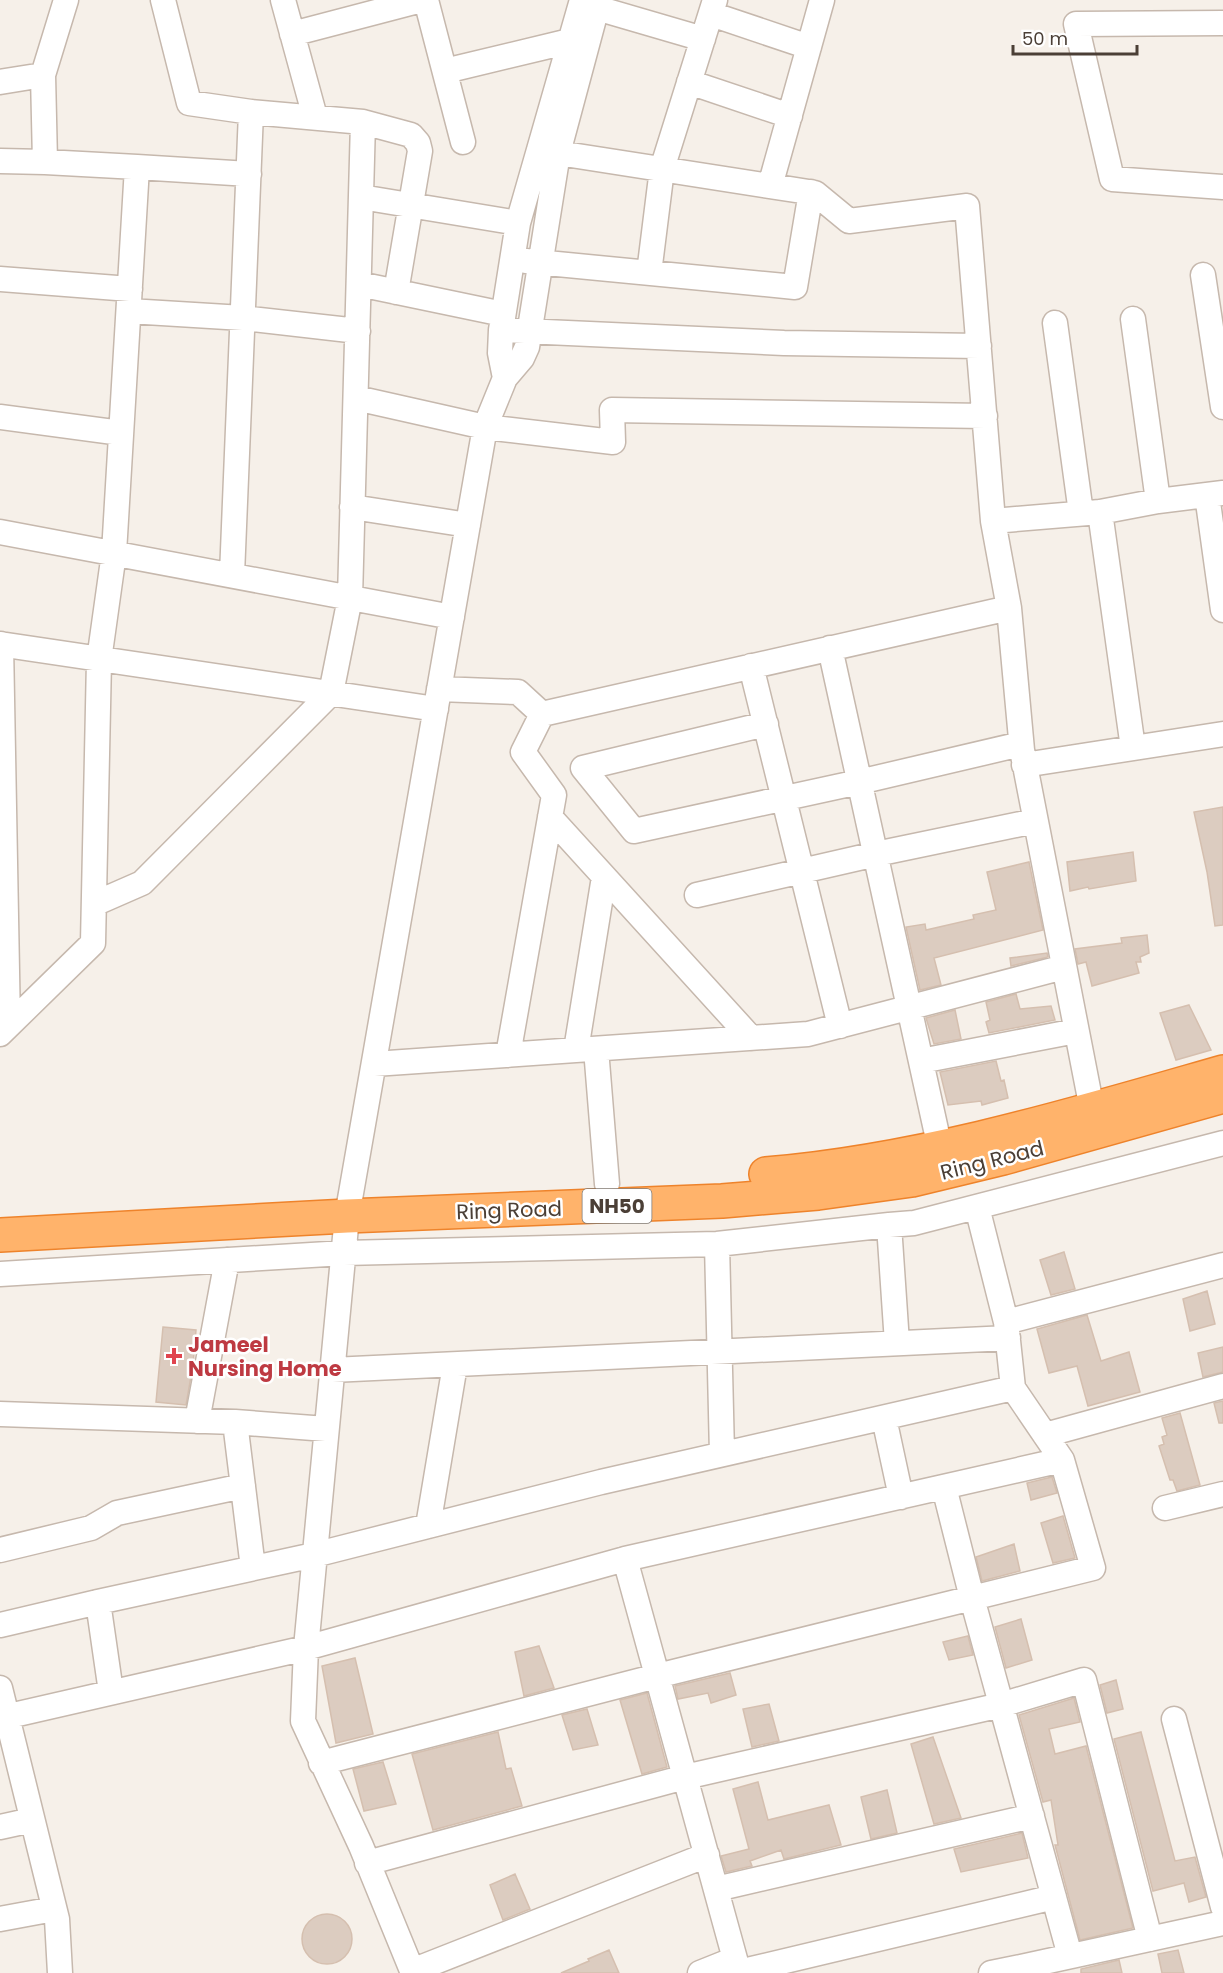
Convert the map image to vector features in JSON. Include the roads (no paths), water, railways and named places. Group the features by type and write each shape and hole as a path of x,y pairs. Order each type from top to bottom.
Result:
{"highway":[{"name":"Ring Road","path":"0,1235 607,1184 809,1171 940,1148 1223,1072"},
{"name":"Ring Road","path":"0,1214 349,1207 591,1207 722,1201 818,1193 912,1180 1003,1158 1223,1096"}],"street":[{"path":"45,162 44,75 66,0"},
{"path":"164,0 189,103 251,112 363,122 411,135 418,143 420,151 396,292"},
{"path":"283,0 315,117"},
{"path":"292,34 424,0 463,142"},
{"path":"770,186 822,0"},
{"path":"589,3 703,39"},
{"path":"589,3 570,41 548,152 540,262 527,347 522,358 506,378 485,427 349,1207 314,1555 306,1648 303,1721 368,1863 412,1972 707,1855"},
{"path":"506,378 501,352 502,322 518,223 548,152 589,3"},
{"path":"649,273 662,169 713,7 809,47"},
{"path":"1223,23 1076,24 1112,179 1223,187"},
{"path":"445,71 570,41"},
{"path":"0,82 44,75"},
{"path":"689,82 790,116"},
{"path":"232,575 251,112"},
{"path":"94,904 142,883 331,693 350,598 363,122"},
{"path":"548,152 811,192 849,221 967,206 993,521 1009,608 1023,754 1092,1109"},
{"path":"0,160 249,174"},
{"path":"4,1030 93,943 99,660 114,553 137,167"},
{"path":"512,260 795,287 811,192"},
{"path":"361,196 518,223"},
{"path":"1203,275 1223,406"},
{"path":"0,279 243,318 357,331"},
{"path":"359,284 396,292 529,331 784,343 979,346"},
{"path":"1133,319 1158,501"},
{"path":"1056,323 1133,748"},
{"path":"356,398 485,427 613,442 612,410 985,416"},
{"path":"0,417 121,433"},
{"path":"993,521 1091,512 1215,494 1223,610"},
{"path":"352,507 468,525"},
{"path":"0,532 452,617"},
{"path":"542,714 1009,608"},
{"path":"4,1030 1,644 331,693 437,699 518,692 542,714"},
{"path":"830,648 940,1148"},
{"path":"751,666 840,1026"},
{"path":"508,1055 554,795 523,752 542,714"},
{"path":"766,724 583,768 634,831 859,782 1023,754 1133,748 1223,734"},
{"path":"550,817 751,1038"},
{"path":"697,895 1035,821"},
{"path":"604,877 586,1049 607,1184"},
{"path":"374,1064 808,1034 1064,967"},
{"path":"921,1061 1076,1030"},
{"path":"0,1274 344,1253 717,1244 889,1226 914,1223 1223,1143"},
{"path":"321,1762 1093,1568 1062,1460 1013,1388 1007,1330 976,1207"},
{"path":"889,1226 897,1343"},
{"path":"717,1244 722,1454"},
{"path":"197,1421 227,1260"},
{"path":"332,1370 897,1343 1007,1330 1223,1265"},
{"path":"428,1526 454,1365"},
{"path":"1046,1436 1223,1386"},
{"path":"0,1625 314,1555 601,1482 1013,1388"},
{"path":"0,1414 235,1422 326,1429"},
{"path":"884,1418 901,1497"},
{"path":"235,1422 253,1568"},
{"path":"3,1717 306,1648 625,1559 1062,1460"},
{"path":"0,1550 91,1528 117,1513 243,1486"},
{"path":"944,1487 1070,1956"},
{"path":"1165,1508 1223,1494"},
{"path":"625,1559 738,1968"},
{"path":"98,1602 111,1692"},
{"path":"368,1863 685,1778 1001,1705 1084,1680 1150,1939"},
{"path":"0,1688 3,1717 57,1919 60,1973"},
{"path":"1174,1719 1223,1907"},
{"path":"716,1889 1032,1816"},
{"path":"0,1827 32,1820"},
{"path":"700,1973 738,1968 1054,1897"},
{"path":"0,1919 54,1909"},
{"path":"991,1973 1022,1970 1070,1956 1223,1923"}],"place":[{"name":"Jameel Nursing Home","path":"174,1356"}]}
